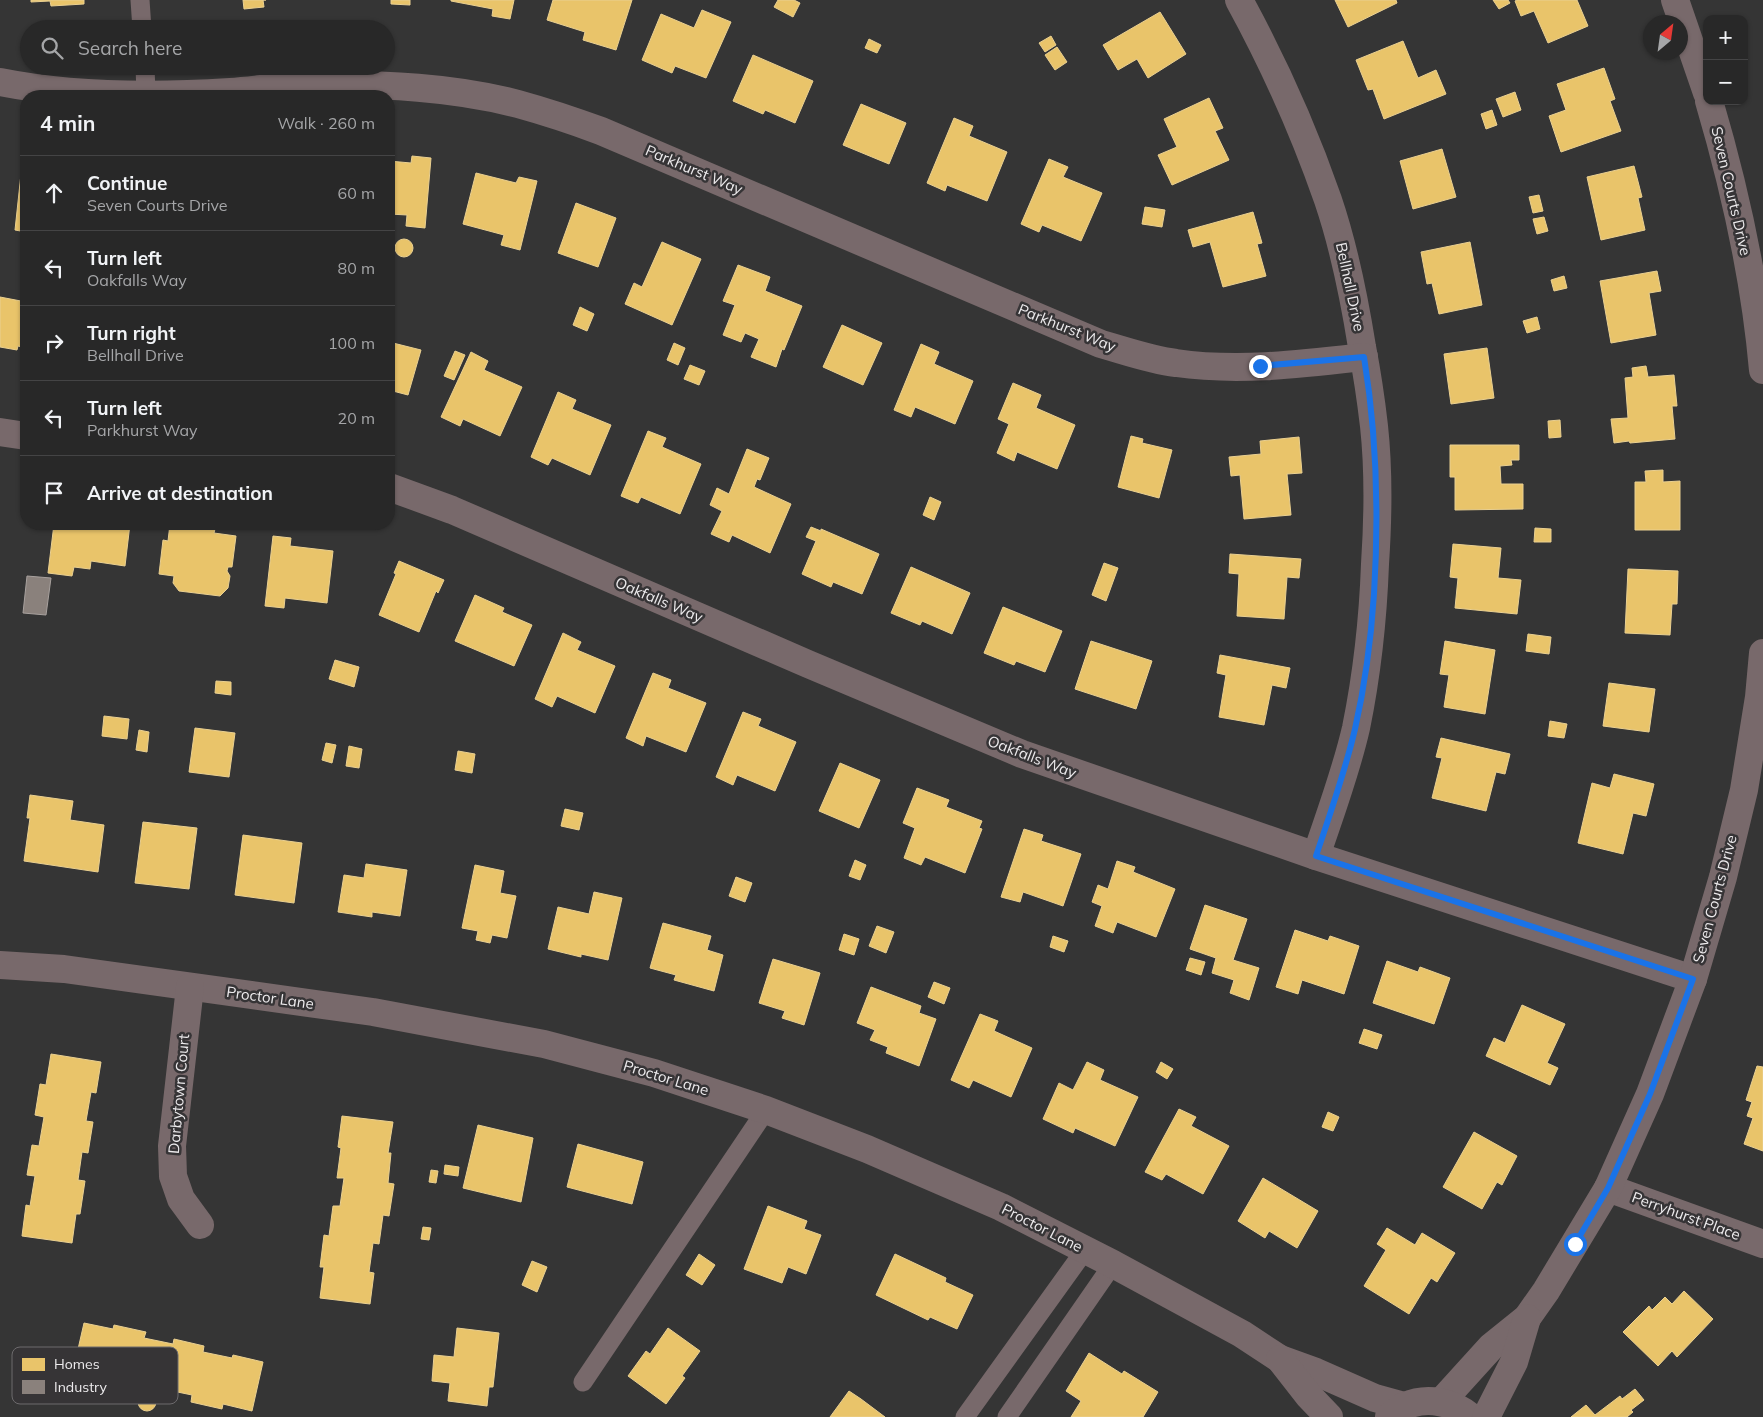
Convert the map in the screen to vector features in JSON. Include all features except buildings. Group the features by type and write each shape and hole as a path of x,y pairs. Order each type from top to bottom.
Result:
{"street":[{"name":"Bellhall Drive","path":"1239,0 1262,42 1292,106 1328,200 1347,267 1356,308 1374,428 1377,528 1368,659 1356,728 1316,856"},
{"path":"1674,0 1703,82"},
{"name":"Parkhurst Way","path":"0,82 62,90"},
{"name":"Parkhurst Way","path":"254,90 313,85 354,85 436,90 517,104 558,116 601,131 1101,344 1175,363 1260,366 1364,357"},
{"name":"Seven Courts Drive","path":"1710,105 1726,160 1751,278 1763,370"},
{"path":"0,432 20,435"},
{"name":"Oakfalls Way","path":"395,489 452,510 790,657 1022,754 1316,856 1693,979"},
{"name":"Seven Courts Drive","path":"1486,1417 1514,1362 1528,1318 1608,1188 1650,1094 1693,979 1723,877 1744,790 1759,697 1763,653"},
{"name":"Proctor Lane","path":"0,964 64,970 373,1012 544,1044 654,1074 766,1110 867,1149 1001,1207 1114,1264 1242,1334 1280,1359 1316,1372 1375,1398 1396,1411"},
{"name":"Darbytown Court","path":"190,987 172,1146 173,1176 181,1199 200,1225"},
{"name":"Perryhurst Place","path":"1608,1188 1763,1244"},
{"name":"Seven Courts Drive","path":"1442,1402 1491,1347 1528,1318"},
{"name":"Proctor Lane","path":"1280,1359 1308,1395 1329,1417"},
{"path":"1396,1411 1428,1400 1442,1402 1460,1409 1471,1417"}],"lane":[{"path":"140,0 141,20"},
{"path":"145,75 146,90"},
{"path":"583,1382 766,1110"},
{"path":"965,1417 1085,1250"},
{"path":"1007,1417 1114,1264"}],"route":[{"path":"1260,366 1364,357 1374,428 1377,528 1375,581 1368,659 1356,728 1316,856 1693,979 1650,1094 1608,1188 1575,1244"}]}
